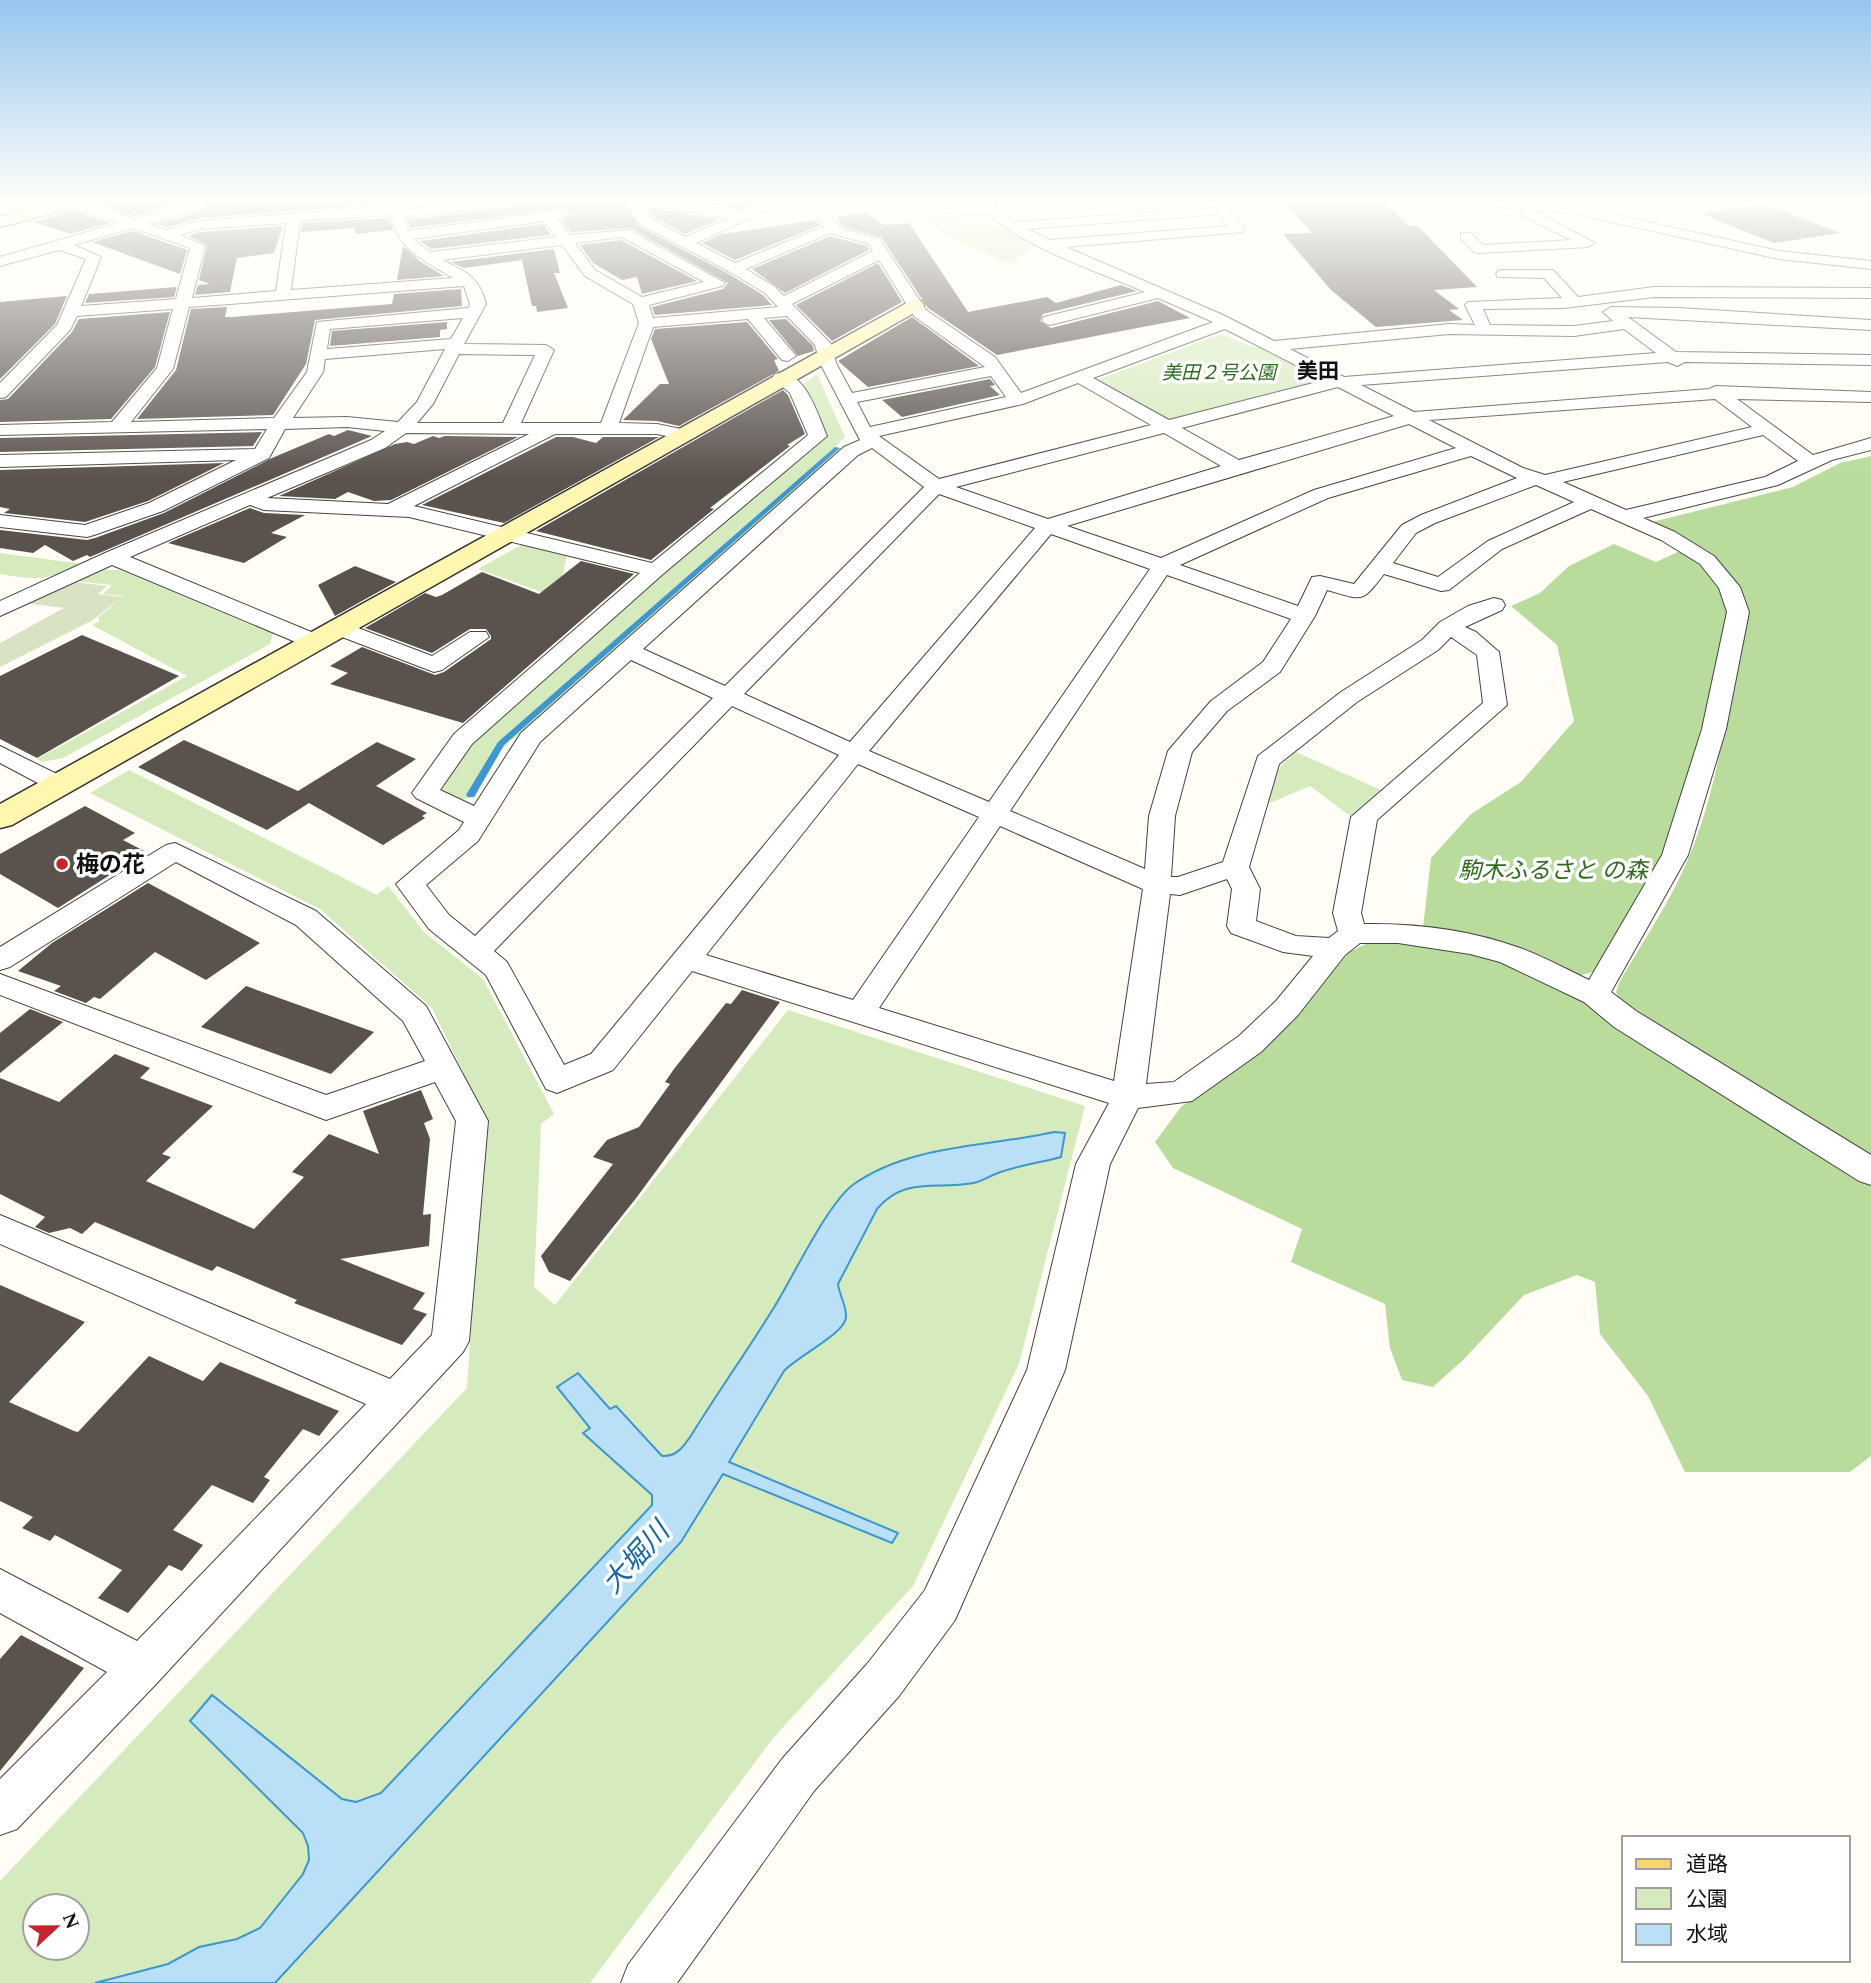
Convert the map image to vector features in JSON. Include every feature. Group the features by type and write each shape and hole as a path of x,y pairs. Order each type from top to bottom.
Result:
{"street":[{"path":"0,393 64,327 78,293"},
{"path":"117,427 165,369 186,293"},
{"path":"70,312 316,293"},
{"path":"6,599 378,444 402,428 424,404 478,304 475,293"},
{"path":"608,430 648,323 640,302 624,293"},
{"path":"640,302 678,293"},
{"path":"773,293 823,344 846,399 869,438 936,485 1304,616"},
{"path":"648,323 752,314 787,307 812,293"},
{"path":"907,293 930,321 989,361 1017,400"},
{"path":"1050,320 1160,293 1474,449 1668,536 1707,560 1729,587 1738,612 1714,729 1675,855 1595,996"},
{"path":"1566,293 1574,302"},
{"path":"1483,329 1482,320 1472,305 1574,302 1650,293"},
{"path":"1771,293 1871,293"},
{"path":"0,818 680,434 785,367 826,353 914,304"},
{"path":"0,521 87,531 156,507 262,454 279,423 315,372 323,325 474,312"},
{"path":"1812,463 1611,312 1679,313 1871,326"},
{"path":"478,818 425,793 463,739 656,570 818,436 798,390 752,314"},
{"path":"1226,324 1017,400 869,438 851,451 530,738 478,818 470,835 410,884 439,922 497,969 557,1081 602,1062 854,753 1048,525 1237,467 1412,418 1719,393 1871,397"},
{"path":"1270,346 1399,333 1483,329 1574,331 1625,324"},
{"path":"317,355 454,346 546,349 509,429"},
{"path":"475,953 936,485 1339,382 1672,357 1871,360"},
{"path":"846,399 995,370"},
{"path":"1080,377 1237,467"},
{"path":"0,430 347,422 402,428 657,429 680,434"},
{"path":"391,510 553,429"},
{"path":"646,1983 798,1774 883,1679 940,1605 1046,1370 1093,1164 1128,1097 1157,885 1162,816 1180,751 1219,706 1272,667 1304,616 1320,582 1359,592 1409,529 1428,519 1539,480 1765,429"},
{"path":"1621,517 1771,481 1825,456 1871,444"},
{"path":"860,1013 1163,565 1321,494 1474,449"},
{"path":"0,461 262,454"},
{"path":"251,499 264,504 409,511 656,570"},
{"path":"1381,566 1441,585 1495,545 1590,502"},
{"path":"112,557 313,641"},
{"path":"1494,606 1476,611 1448,627 1430,645 1349,697 1267,761 1235,867 1246,889 1241,926 1293,945 1398,933 1471,944 1510,956 1595,996 1625,1019 1871,1172"},
{"path":"337,627 433,665 478,637"},
{"path":"687,959 1128,1097 1181,1093 1250,1044 1287,1008 1344,941 1364,817 1495,705 1488,652 1448,627"},
{"path":"628,650 854,753 1157,885 1180,886 1235,867"},
{"path":"0,753 60,785"},
{"path":"0,960 175,851 306,918 415,1014 472,1121 450,1341 142,1668 0,1812"},
{"path":"0,985 326,1108 443,1067"},
{"path":"0,1229 394,1398"},
{"path":"0,1590 142,1668"}],"green space":[{"name":"美田２号公園","path":"1219,335 1262,347 1322,377 1323,381 1172,420 1161,419 1097,380"},
{"path":"817,374 845,437 835,447 842,448 504,747 475,797 460,800 445,794 440,785 470,741 825,434 804,384"},
{"path":"1871,456 1871,1162 1621,1004 1616,992 1678,881 1705,813 1722,741 1742,594 1724,568 1648,523 1793,487 1840,463"},
{"path":"523,544 567,555 558,598 478,569"},
{"name":"駒木ふるさと の森","path":"1614,544 1656,562 1682,550 1704,565 1718,581 1729,606 1695,760 1668,851 1596,971 1578,976 1423,928 1431,858 1471,814 1521,782 1574,721 1557,645 1511,606 1540,593 1569,566"},
{"path":"0,553 83,564 43,578 14,576 0,574"},
{"path":"101,570 120,570 273,634 270,644 63,758 42,762 37,759 187,676 92,625 100,621 98,618 123,596 103,594 112,585 76,581"},
{"path":"74,582 107,586 98,594 122,597 93,620 0,667 0,643 64,608 24,603"},
{"path":"1296,752 1381,790 1350,816 1310,786 1265,805 1280,767"},
{"path":"129,770 377,895 388,886 424,932 483,979 554,1114 541,1124 534,1287 555,1305 788,1010 1085,1106 1019,1364 913,1586 774,1737 590,1983 275,1983 681,1542 723,1473 892,1543 898,1533 729,1463 784,1371 830,1337 844,1323 845,1309 838,1284 877,1209 888,1198 914,1187 984,1180 1054,1132 943,1151 908,1160 874,1174 772,1310 692,1434 676,1452 662,1456 616,1406 610,1409 578,1373 557,1386 590,1428 583,1434 652,1495 652,1505 381,1793 355,1802 342,1799 211,1695 190,1721 303,1833 308,1846 309,1860 303,1874 260,1928 249,1935 199,1947 168,1964 95,1983 0,1983 0,1881 467,1388 485,1118 432,1008 320,909 90,793"},
{"path":"1413,940 1471,949 1571,991 1871,1183 1871,1456 1850,1472 1685,1472 1648,1396 1600,1334 1595,1282 1577,1275 1524,1295 1463,1360 1433,1387 1402,1380 1390,1348 1385,1304 1291,1262 1302,1229 1173,1168 1155,1142 1181,1107 1245,1060 1296,1016 1349,952 1368,943"}],"water":[{"name":"大堀川","path":"1054,1132 1065,1133 1061,1157 1009,1169 976,1182 910,1188 888,1199 877,1209 838,1284 846,1313 844,1323 830,1337 784,1371 729,1462 898,1533 892,1543 723,1474 681,1542 275,1983 95,1983 168,1964 199,1947 237,1939 260,1928 303,1874 309,1860 303,1833 190,1721 212,1695 342,1799 356,1802 381,1793 652,1505 652,1495 583,1433 590,1428 557,1387 578,1373 610,1409 616,1406 662,1456 676,1453 689,1438 763,1325 833,1207 854,1184 876,1171 925,1154"}],"building":[{"path":"175,293 174,297 85,303 89,294"},
{"path":"196,293 224,293 195,295"},
{"path":"461,293 462,306 315,320 306,364 273,415 137,419 176,370 191,309 227,307 225,317 232,317 392,304 394,294"},
{"path":"529,293 562,293 568,308 537,312 536,306 532,306"},
{"path":"709,293 759,293 772,305 655,315 652,307"},
{"path":"820,293 896,293 902,302 832,341 796,305"},
{"path":"918,293 955,293 968,312 1047,297 1056,303 1094,293 1131,293 1043,314 1040,321 1051,328 1158,301 1190,318 997,355 928,308"},
{"path":"1334,293 1437,293 1459,309 1449,310 1463,320 1376,327"},
{"path":"67,296 55,324 0,379 0,302"},
{"path":"170,312 155,367 111,419 0,422 0,400 8,399 72,332 79,319"},
{"path":"912,317 979,366 868,387 838,361"},
{"path":"786,319 813,346 814,351 798,356 769,320"},
{"path":"447,322 447,329 440,330 440,337 330,346 332,331"},
{"path":"747,322 778,359 774,360 779,371 679,426 657,421 623,420 660,384 669,384 651,339 655,329"},
{"path":"990,379 995,385 990,386 1000,395 902,417 882,400"},
{"path":"783,390 788,395 805,434 787,445 790,446 710,508 714,509 651,560 536,531"},
{"path":"348,430 372,436 90,557 87,555 73,561 45,545 33,553 0,548 0,530 87,540 95,538 164,513 272,458 329,434 334,436"},
{"path":"262,432 253,446 0,452 0,438"},
{"path":"433,436 518,437 391,500 374,501 348,492 335,499 279,496 395,444 414,444"},
{"path":"556,437 573,437 596,443 603,437 659,437 504,523 422,505"},
{"path":"224,463 148,501 85,522 4,513 10,509 0,507 0,470"},
{"path":"250,508 264,513 305,515 271,533 287,537 244,563 168,543"},
{"path":"581,561 634,574 463,723 330,684 348,673 330,666 362,647 435,675 444,672 491,639 486,629 470,629 432,653 365,628 425,593 436,597 442,595 482,572 539,594"},
{"path":"355,566 396,582 335,616 318,585"},
{"path":"82,635 179,676 37,758 0,739 0,676"},
{"path":"184,740 298,791 377,742 416,759 376,786 427,813 422,816 425,818 383,845 309,803 267,830 138,767"},
{"name":"梅の花","path":"85,806 135,833 123,840 146,852 58,908 0,874 0,854"},
{"path":"148,883 260,943 206,980 155,952 100,999 94,997 86,1003 54,991 61,986 18,971 52,943"},
{"path":"246,986 374,1032 331,1074 201,1027"},
{"path":"742,990 780,1002 637,1197 570,1281 549,1272 541,1256 613,1164 593,1157 607,1140 639,1127 670,1084 665,1082 674,1069 726,1003 731,1004"},
{"path":"30,1009 63,1022 0,1073 0,1033"},
{"path":"115,1054 150,1068 140,1078 213,1106 162,1154 171,1157 146,1181 254,1229 304,1177 292,1172 329,1134 379,1154 363,1111 421,1090 433,1119 424,1123 430,1139 423,1215 431,1214 429,1246 340,1259 425,1293 413,1309 427,1314 402,1345 294,1303 297,1300 217,1266 212,1271 95,1222 82,1234 70,1228 49,1233 35,1227 45,1217 0,1194 0,1078 59,1102"},
{"path":"0,1285 85,1322 9,1402 74,1431 78,1432 149,1356 203,1381 220,1362 339,1411 319,1436 303,1429 264,1477 270,1480 253,1503 212,1485 173,1530 203,1545 182,1571 169,1565 128,1613 98,1598 122,1570 55,1535 50,1541 22,1528 33,1517 0,1501"},
{"path":"21,1635 84,1668 0,1771 0,1659"}],"waterway":[{"path":"471,795 501,744 837,448"}],"place":[{"name":"梅の花","path":"62,864"}],"district":[{"name":"美田","path":"1318,371"}]}
